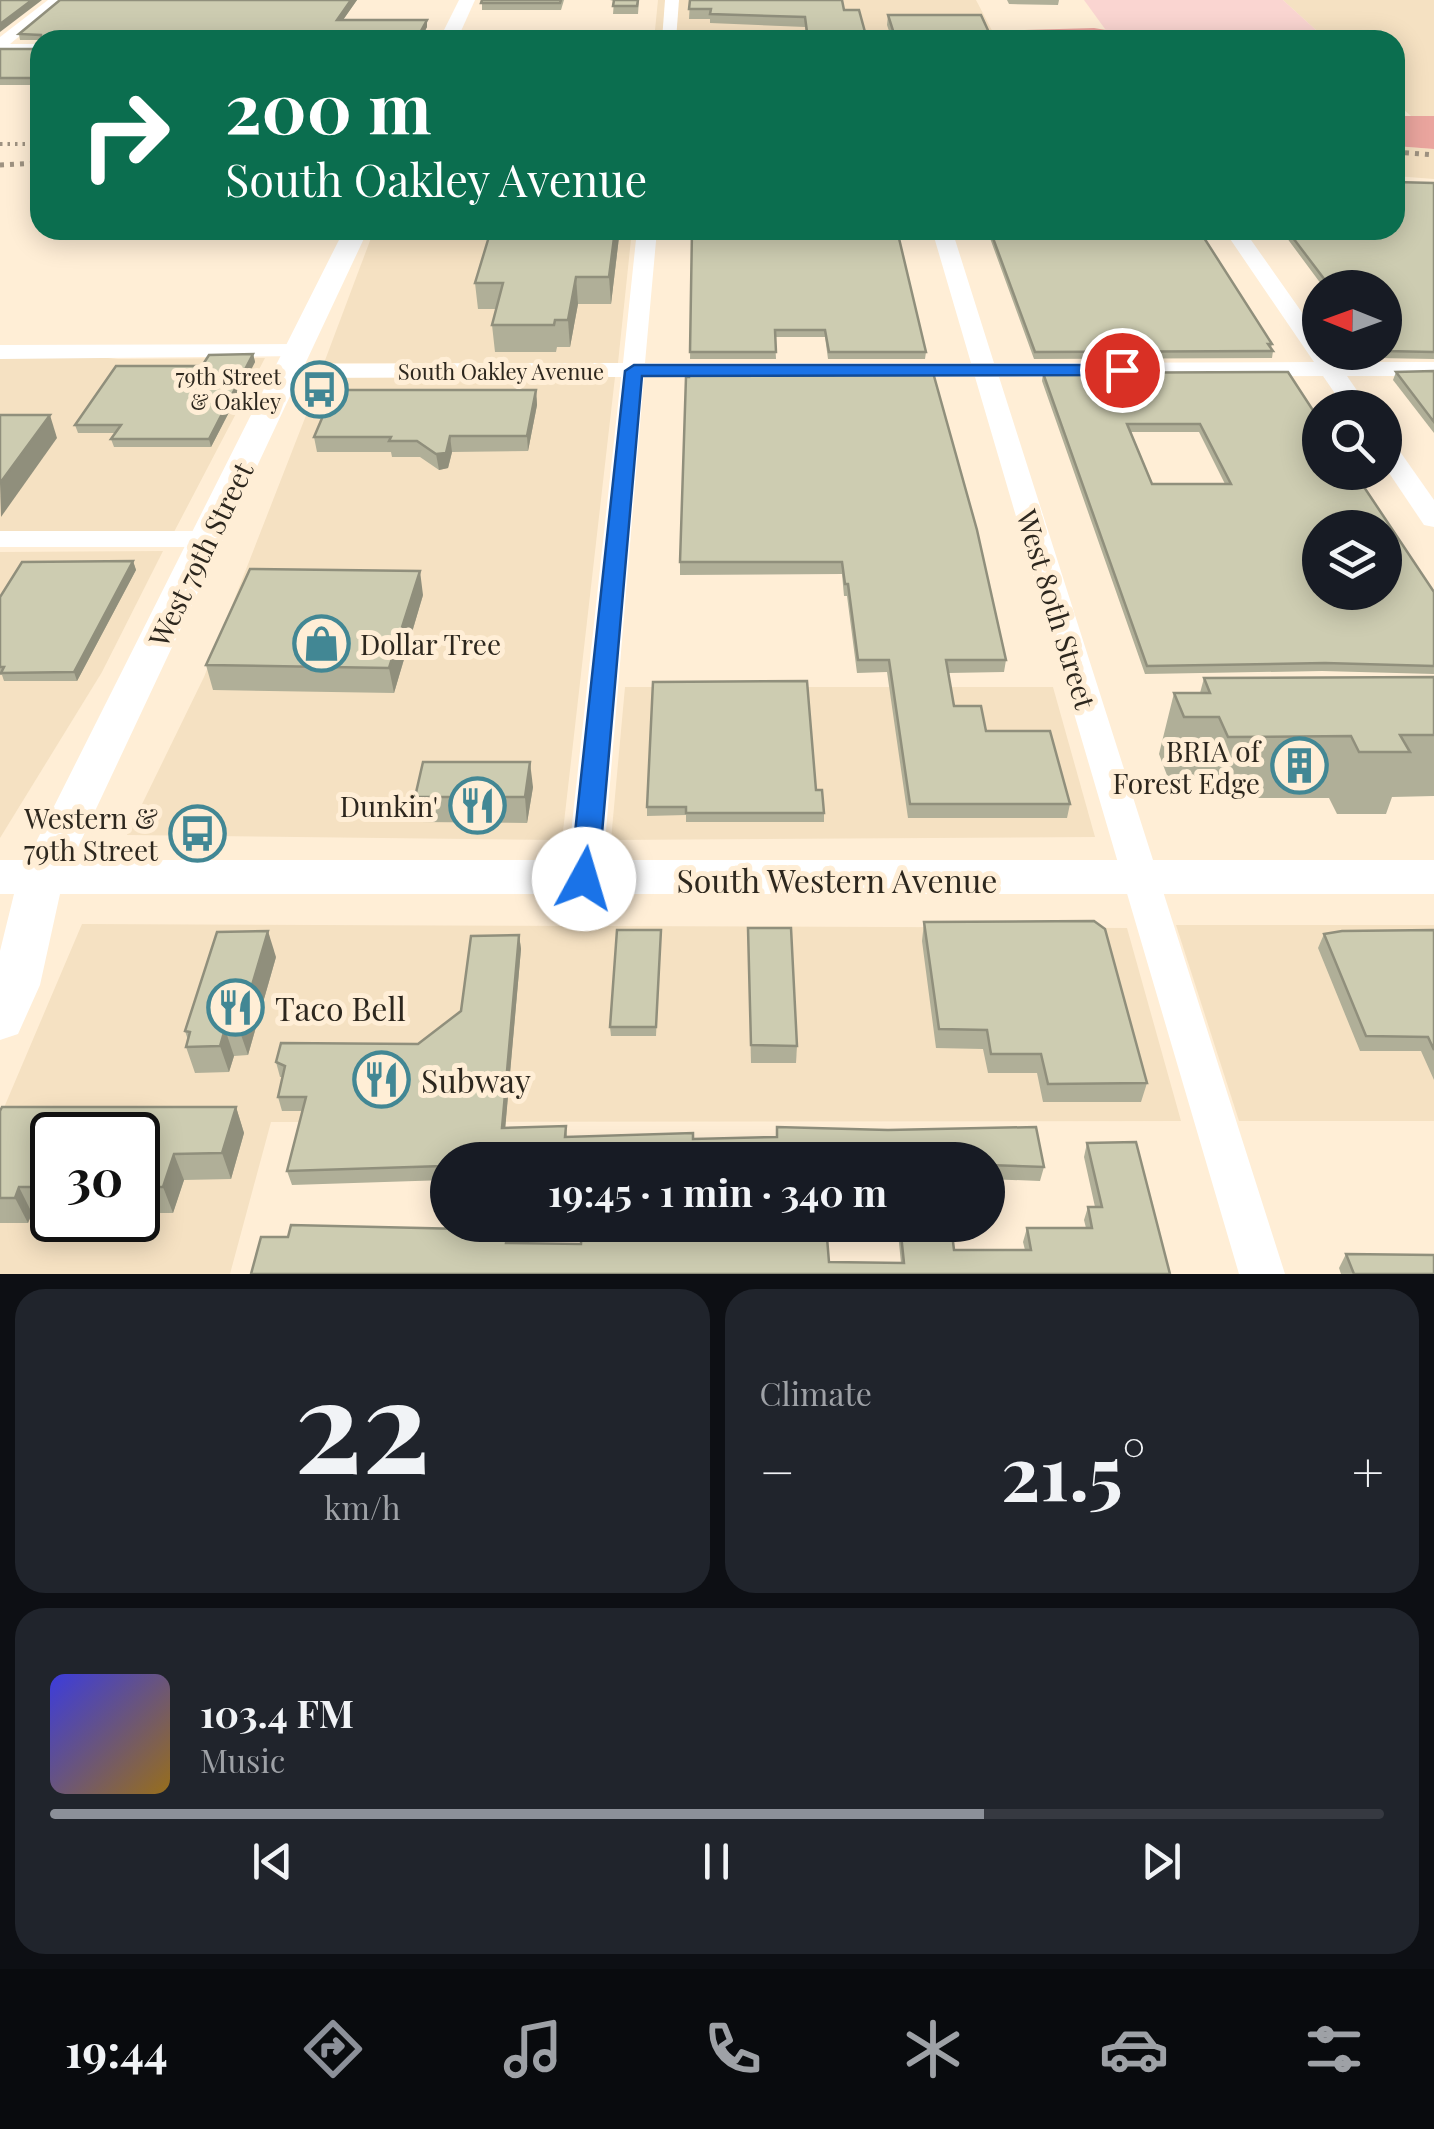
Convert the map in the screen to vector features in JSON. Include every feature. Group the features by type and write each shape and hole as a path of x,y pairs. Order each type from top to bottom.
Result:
{"main road":[{"path":"453,30 467,0"},
{"name":"West 79th Street","path":"0,924 20,877 208,539 351,240"},
{"name":"West 79th Street","path":"0,1020 16,985 20,877"},
{"name":"South Western Avenue","path":"20,877 1434,877"}],"street":[{"path":"0,46 56,0"},
{"path":"670,30 672,0"},
{"path":"0,46 30,48"},
{"path":"584,879 646,240"},
{"name":"West 80th Street","path":"945,240 1262,1274"},
{"path":"1241,240 1302,327"},
{"name":"South Oakley Avenue","path":"0,352 634,371 1302,369"},
{"name":"South Oakley Avenue","path":"1402,370 1434,370"},
{"path":"1402,473 1434,519"},
{"path":"0,540 208,539"}],"shaded area":[{"path":"658,0 976,0 992,30 655,30"},
{"path":"1084,0 1283,0 1316,30 1106,30"},
{"path":"1283,0 1434,0 1434,116 1411,116 1405,111 1405,30 1316,30"},
{"path":"1094,28 1106,30 1026,30"},
{"path":"1405,116 1434,116 1434,149 1405,147"},
{"path":"1405,147 1434,149 1434,179 1405,177"},
{"path":"370,240 631,240 618,363 324,363"},
{"path":"0,347 118,359 265,358 174,532 0,531"},
{"path":"321,377 615,377 562,840 127,835 204,677"},
{"path":"163,551 102,672 0,838 0,552"},
{"path":"625,687 1053,687 1095,837 611,840"},
{"path":"82,924 1127,928 1181,1121 271,1122 230,1274 0,1274 0,1117"},
{"path":"1176,925 1434,925 1434,1121 1239,1121"}],"building":[{"path":"0,0 32,0 0,24"},
{"path":"60,0 351,0 337,20 427,20 422,30 30,30 30,34 19,34"},
{"path":"482,0 561,0 481,3"},
{"path":"614,0 638,0 637,6 613,6"},
{"path":"690,0 842,0 844,10 859,10 864,30 807,30 805,17 710,14 711,9 689,9"},
{"path":"888,15 981,15 988,30 893,30"},
{"path":"0,49 30,49 30,78 0,78"},
{"path":"1405,182 1434,183 1434,352 1402,351 1402,270 1317,270 1295,240 1405,240"},
{"path":"488,240 614,240 609,277 576,277 568,320 555,320 554,325 492,325 503,283 475,283"},
{"path":"692,240 899,240 926,352 829,352 825,330 775,330 776,352 690,352"},
{"path":"994,240 1205,240 1273,351 1035,352"},
{"path":"253,354 209,439 111,439 121,425 75,425 116,366 202,366 209,355"},
{"path":"689,369 778,369 778,375 833,375 832,369 932,369 977,530 1006,660 946,660 954,706 981,706 986,731 1050,731 1070,804 910,804 889,660 858,660 842,562 680,562"},
{"path":"1434,371 1434,422 1396,372"},
{"path":"1288,372 1302,393 1302,490 1366,490 1379,510 1302,510 1302,610 1402,610 1402,544 1434,592 1434,666 1325,663 1147,666 1043,373","holes":["1127,424 1200,424 1231,484 1152,484"]},
{"path":"334,390 536,390 527,436 450,436 446,453 436,454 417,441 389,441 391,437 314,437"},
{"path":"0,415 50,415 0,483"},
{"path":"133,561 74,672 1,673 4,667 0,667 0,597 22,562"},
{"name":"Dollar Tree","path":"250,569 420,571 389,668 206,665"},
{"path":"1434,677 1434,735 1400,735 1410,752 1359,752 1351,736 1228,737 1219,717 1184,717 1174,693 1210,693 1204,678"},
{"path":"807,681 816,790 822,790 824,813 686,813 686,807 647,807 653,682"},
{"path":"423,762 530,762 525,797 415,797"},
{"path":"1094,921 1105,929 1147,1083 1048,1084 1041,1054 991,1054 987,1030 939,1029 924,922"},
{"path":"748,928 791,928 797,1046 751,1045"},
{"path":"617,930 661,930 656,1027 610,1027"},
{"path":"1434,930 1434,1050 1428,1037 1366,1036 1324,934"},
{"path":"268,931 239,1029 225,1029 220,1046 186,1047 190,1032 185,1031 217,932"},
{"path":"519,935 502,1128 566,1126 565,1137 693,1133 693,1139 777,1137 777,1127 1036,1127 1044,1167 1005,1166 1005,1142 430,1142 430,1166 287,1171 306,1097 278,1097 285,1066 276,1062 281,1043 418,1044 461,1011 471,936"},
{"path":"2,1107 236,1107 222,1153 174,1154 163,1187 160,1112 30,1112 30,1187 19,1187 15,1198 0,1198"},
{"path":"1136,1142 1170,1274 251,1274 261,1237 288,1237 291,1225 430,1228 430,1242 827,1242 829,1262 904,1263 902,1242 953,1242 954,1250 1031,1250 1027,1228 1092,1228 1088,1207 1102,1207 1087,1143"},
{"path":"1346,1254 1434,1255 1434,1274 1354,1274"}],"railway":[{"path":"0,144 30,144"},
{"path":"1405,153 1434,155"},
{"path":"0,165 30,164"}],"place":[{"name":"79th Street & Oakley","path":"320,389"},
{"name":"Dollar Tree","path":"321,643"},
{"name":"BRIA of Forest Edge","path":"1299,766"},
{"name":"Dunkin'","path":"477,805"},
{"name":"Western & 79th Street","path":"197,833"},
{"name":"Taco Bell","path":"236,1007"},
{"name":"Subway","path":"382,1079"}],"route":[{"path":"584,879 634,371 1122,370"}]}
